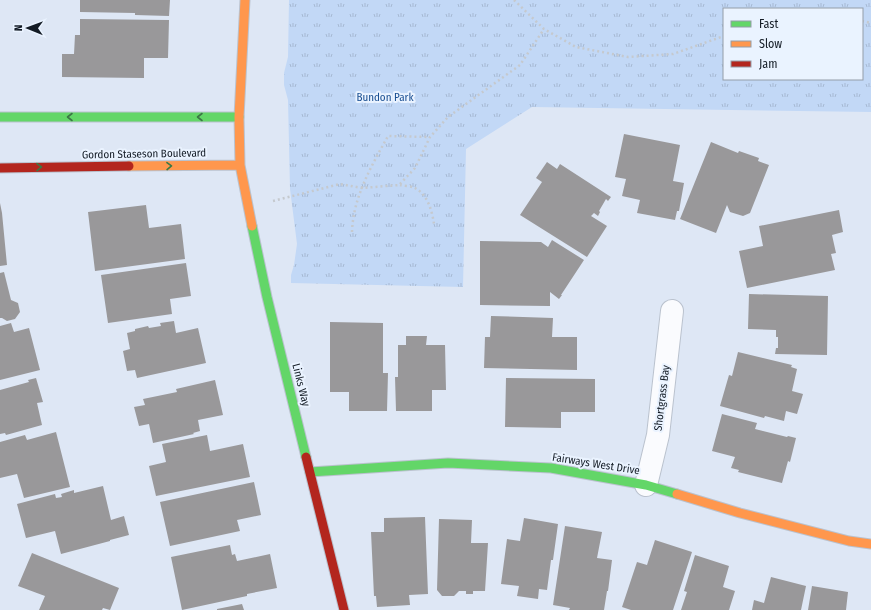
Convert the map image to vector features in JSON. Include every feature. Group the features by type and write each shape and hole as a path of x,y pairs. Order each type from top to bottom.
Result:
{"street":[{"path":"240,165 238,117 245,0"},
{"path":"0,116 238,117"},
{"name":"Gordon Staseson Boulevard","path":"0,168 240,165"},
{"name":"Links Way","path":"240,165 267,297 344,610"},
{"name":"Shortgrass Bay","path":"646,484 658,435 672,311"},
{"name":"Fairways West Drive","path":"310,472 448,463 551,468 646,484 740,514 849,541 871,544"}],"path":[{"path":"514,0 544,29 576,47 628,57 673,54 723,36"},
{"path":"399,185 414,168 430,137 448,117 520,65 544,29"},
{"path":"352,232 354,209 373,163 388,136 430,137"},
{"path":"249,207 340,184 362,188 399,185 415,188 425,196 432,211 434,224"}],"green space":[{"name":"Bundon Park","path":"289,0 871,0 871,112 532,107 466,149 463,287 291,283 291,275 297,244 290,189 288,100 284,85 284,73 288,57"}],"building":[{"path":"80,0 170,0 169,16 135,15 135,13 80,12"},
{"path":"80,19 169,20 168,58 144,58 144,78 62,77 62,54 74,54 75,35 80,35"},
{"path":"624,134 680,145 673,181 684,183 679,211 677,211 675,220 637,213 640,200 622,196 626,179 615,177"},
{"path":"711,142 738,153 739,151 759,158 758,161 769,165 750,213 743,216 730,212 727,205 716,233 680,219"},
{"path":"547,162 557,169 560,164 611,197 608,201 606,199 599,211 598,216 594,213 591,216 607,226 587,257 520,215 542,182 536,178"},
{"path":"0,203 7,265 0,266"},
{"path":"146,205 149,228 181,224 185,259 95,271 88,212"},
{"path":"839,210 843,232 832,235 836,253 831,254 835,270 747,288 739,251 763,246 759,226"},
{"path":"552,240 584,260 559,299 550,292 550,306 480,305 480,241 541,242 548,247"},
{"path":"186,263 191,296 170,299 172,314 108,323 101,275"},
{"path":"4,272 11,300 18,303 20,312 15,319 7,321 0,318 0,273"},
{"path":"749,294 828,296 827,355 775,354 776,348 778,348 778,337 776,337 776,330 748,329"},
{"path":"491,316 553,318 552,337 577,337 577,370 484,368 485,337 490,337"},
{"path":"174,321 176,333 198,328 206,363 137,378 135,370 127,371 123,351 130,349 127,333 135,331 135,329 148,326 149,328 161,326 160,323"},
{"path":"330,322 383,323 383,373 388,373 387,411 349,411 349,392 330,392"},
{"path":"11,323 14,332 29,328 40,370 0,380 0,326"},
{"path":"406,336 427,336 426,345 445,345 446,390 432,390 432,411 396,411 395,377 398,377 398,345 406,345"},
{"path":"738,352 792,365 791,367 797,369 792,391 803,394 797,414 786,411 784,421 765,416 764,418 720,406 729,375 732,376"},
{"path":"36,378 43,402 37,403 42,425 6,435 5,433 0,434 0,390 29,382 28,380"},
{"path":"506,378 595,379 595,412 561,412 561,428 505,427"},
{"path":"215,380 223,415 198,420 200,431 193,433 194,434 153,443 149,424 139,426 134,407 145,405 143,399 177,392 176,389"},
{"path":"722,414 757,423 755,429 796,438 790,462 788,461 782,483 738,472 739,470 731,468 735,457 712,451"},
{"path":"56,432 70,487 24,498 17,474 0,478 0,442 25,435 27,440"},
{"path":"207,435 210,451 243,444 250,477 156,496 149,466 166,462 162,444"},
{"path":"254,482 261,515 237,520 240,531 170,546 160,502"},
{"path":"103,486 111,520 124,516 129,535 61,554 55,531 26,538 17,504 55,494 56,498 62,497 61,494 74,490 74,493"},
{"path":"425,517 428,594 409,595 410,605 377,607 376,596 374,596 371,532 384,532 384,518"},
{"path":"524,518 558,524 547,590 539,589 538,599 517,596 519,586 501,584 507,539 520,541"},
{"path":"439,519 472,520 471,543 488,543 485,591 473,591 473,594 466,594 466,591 459,591 454,596 442,596 437,590"},
{"path":"565,526 602,532 597,558 612,560 604,610 569,610 570,608 553,605"},
{"path":"655,540 692,552 673,610 631,610 622,607 637,562 647,565"},
{"path":"230,545 232,555 235,554 237,561 270,554 277,588 182,610 171,557"},
{"path":"32,553 119,588 110,610 103,608 102,610 39,610 45,596 18,586"},
{"path":"695,555 729,566 723,587 735,591 729,610 681,610 687,592 684,591"},
{"path":"771,577 806,586 801,610 752,610 754,600 764,603"},
{"path":"812,586 848,592 846,610 808,610"},
{"path":"242,604 244,610 217,610 217,609"}],"traffic: fast":[{"path":"0,117 239,117"},
{"path":"252,226 267,297 306,457"},
{"path":"310,472 448,463 551,468 646,485 677,494"}],"traffic: slow":[{"path":"245,0 239,117 240,165 252,226"},
{"path":"129,166 240,165"},
{"path":"677,494 740,513 849,541 871,544"}],"traffic: jam":[{"path":"0,168 129,166"},
{"path":"306,457 344,610"}]}
